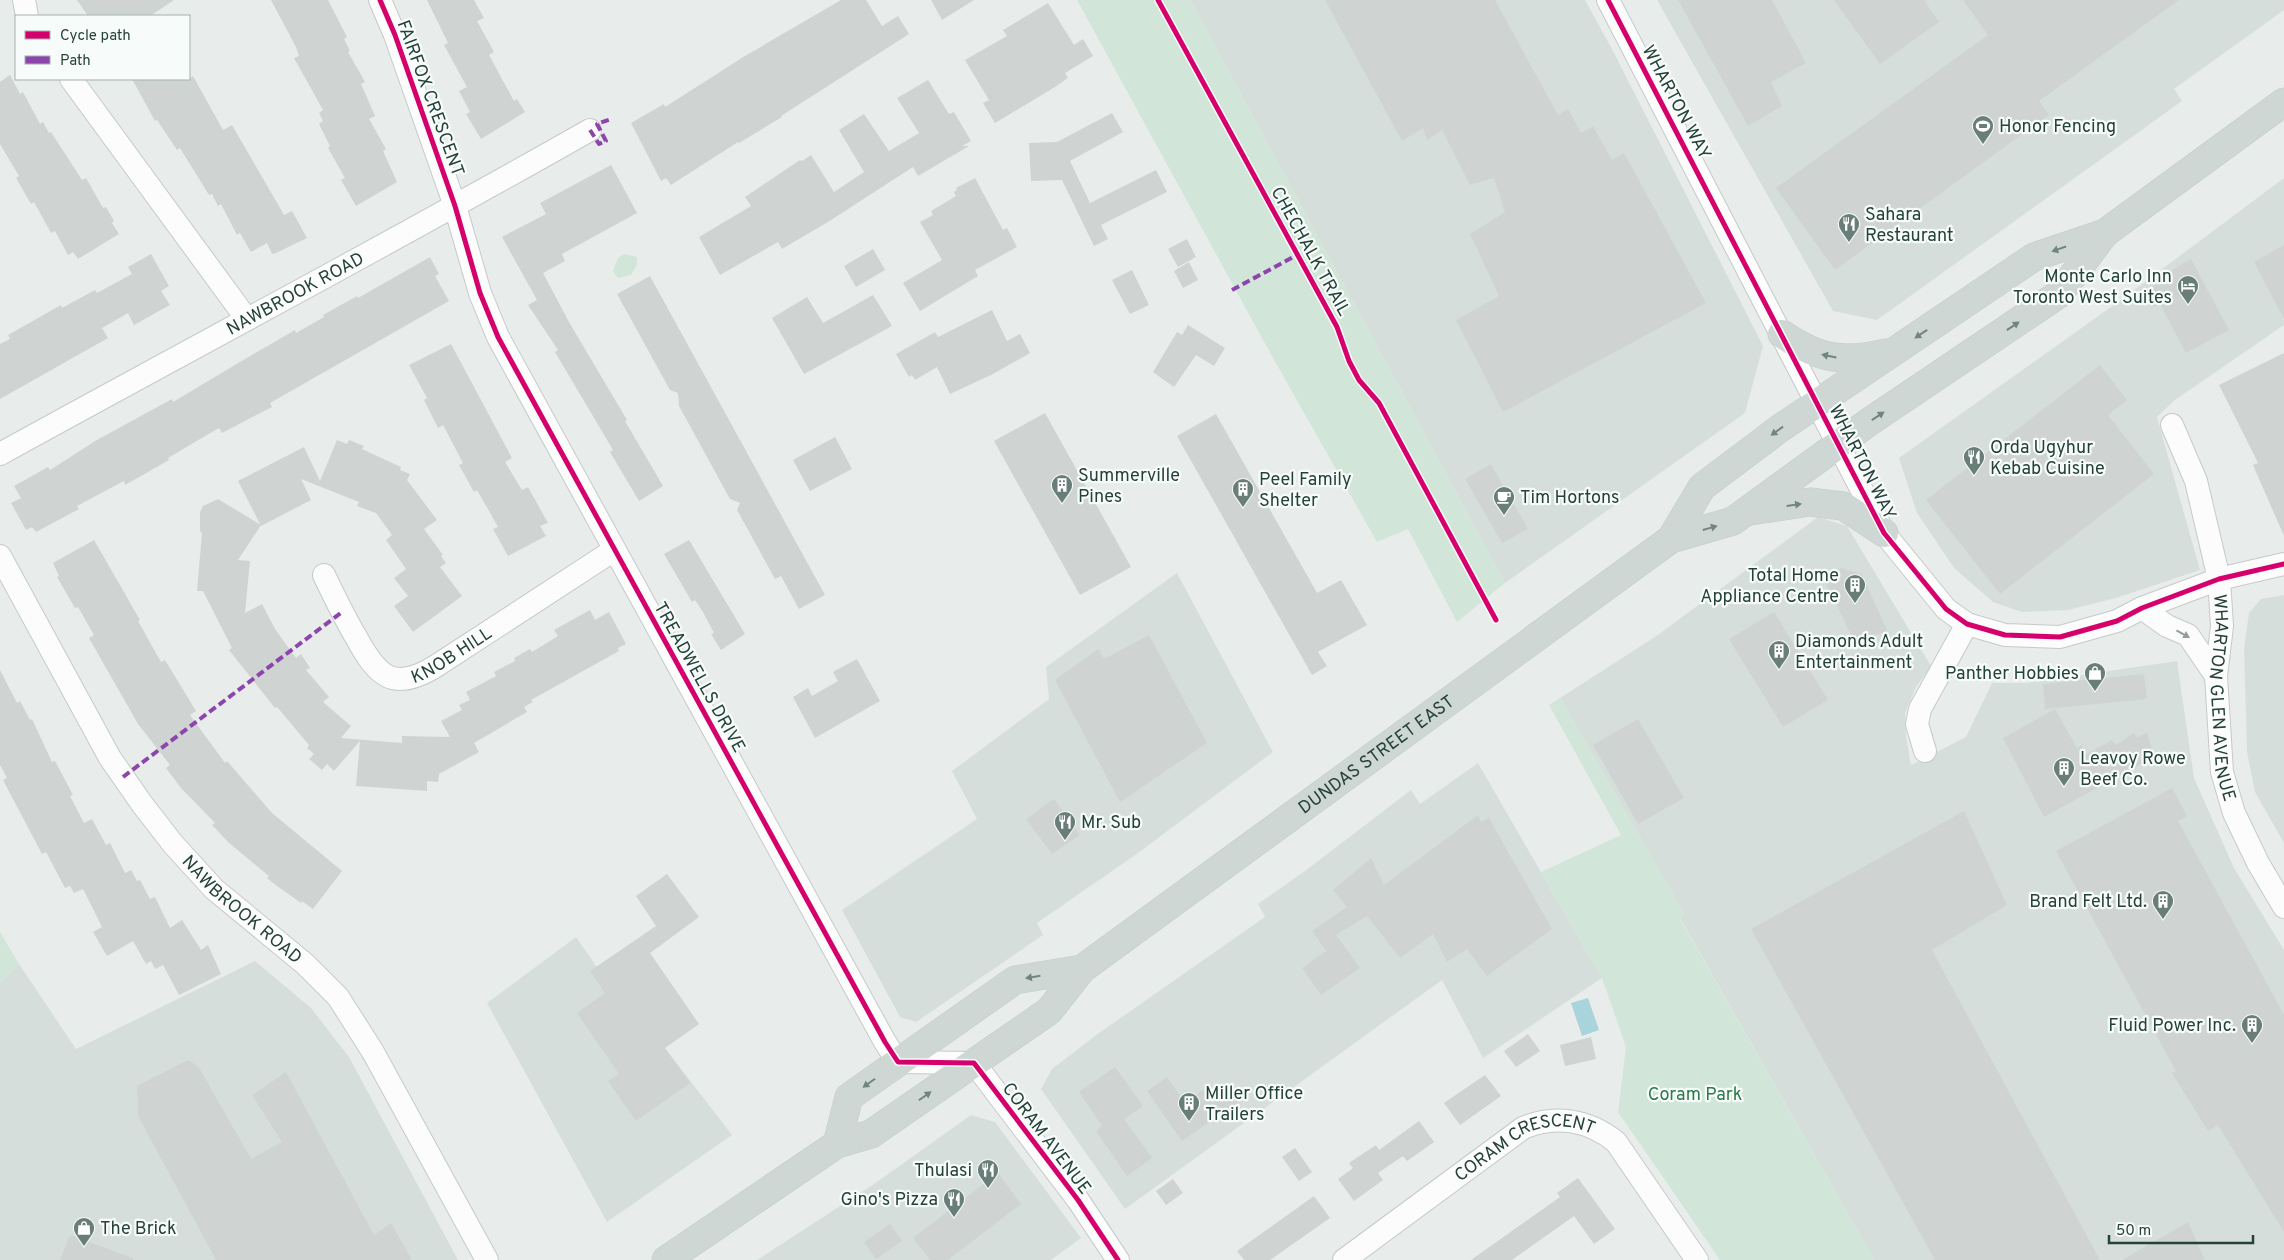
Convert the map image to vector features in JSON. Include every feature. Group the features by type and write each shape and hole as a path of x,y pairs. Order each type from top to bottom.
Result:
{"main road":[{"name":"DUNDAS STREET EAST","path":"666,1260 837,1144 871,1134 981,1073 1050,1011 1082,969 1671,538 1733,521 1839,446 1868,422 2059,294 2105,233 2284,102"},
{"name":"DUNDAS STREET EAST","path":"1671,538 1702,487 1816,403 2034,257 2105,233"},
{"path":"1782,334 1806,350 1832,358 1864,358 1894,351"},
{"path":"1746,512 1810,502 1844,506 1884,534"},
{"name":"DUNDAS STREET EAST","path":"837,1144 849,1097 898,1062 1015,980 1082,969"}],"street":[{"path":"24,0 27,15"},
{"name":"FAIRFOX CRESCENT","path":"380,0 395,35 455,206"},
{"name":"WHARTON WAY","path":"1608,0 1884,534 1946,609 1967,624 2005,635 2060,637 2117,621 2142,608 2219,579 2284,564"},
{"path":"72,80 246,318"},
{"name":"NAWBROOK ROAD","path":"0,454 246,318 455,206 590,130"},
{"name":"TREADWELLS DRIVE","path":"455,206 480,293 498,337 898,1062"},
{"name":"WHARTON GLEN AVENUE","path":"2172,425 2196,481 2219,579 2222,626 2216,676 2219,735 2224,780 2234,813 2258,863 2284,907"},
{"name":"KNOB HILL","path":"324,575 372,666 392,678 407,679 428,670 614,550"},
{"name":"NAWBROOK ROAD","path":"0,556 110,758 142,804 173,844 214,889 305,964 338,997 373,1052 487,1260"},
{"path":"2142,608 2166,626 2188,635 2216,676"},
{"path":"1926,751 1917,724 1920,709 1967,624"},
{"path":"898,1062 981,1073"},
{"name":"CORAM AVENUE","path":"981,1073 1078,1200 1118,1260"},
{"name":"CORAM CRESCENT","path":"1344,1260 1523,1128 1537,1122 1562,1120 1602,1130 1616,1142 1697,1260"}],"shaded area":[{"path":"1190,0 1585,0 1612,49 1763,346 1745,413 1505,583"},
{"path":"1657,0 2284,0 2284,10 2174,89 2182,101 1877,320 1833,311"},
{"path":"2284,178 2284,325 2175,400 2157,417 2200,570 2116,598 2068,610 2022,612 1993,602 1954,568 1917,513 1899,458 2118,302"},
{"path":"1818,517 1847,526 1931,666 1916,687 1905,713 1906,736 1911,765 1966,737 1992,683 2026,683 2177,661 2194,778 2234,868 2284,950 2284,1260 1874,1260 1680,918 1684,914 1560,698 1655,637"},
{"path":"1177,573 1273,752 1138,853 1037,923 1043,935 916,1022 900,1017 842,910 977,819 952,771 1049,699 1046,667"},
{"path":"2284,595 2284,843 2255,792 2247,752 2244,649 2249,613 2261,599"},
{"path":"1478,763 1602,978 1483,1058 1442,980 1125,1209 1041,1089 1052,1069 1099,1033 1265,917 1258,904 1305,871 1411,790 1420,804"},
{"path":"576,937 665,1065 665,1048 732,1135 607,1222 487,1003"},
{"path":"255,961 311,1008 349,1057 458,1260 0,1260 0,983 19,964 76,1049"},
{"path":"971,1115 995,1122 1081,1238 1051,1260 757,1260 874,1184"}],"green space":[{"path":"1077,0 1190,0 1505,583 1457,622 1408,529 1377,542 1268,349"},
{"path":"624,254 637,257 637,265 631,275 618,278 613,271 618,258"},
{"name":"Coram Park","path":"1560,698 1684,914 1680,919 1874,1260 1720,1260 1618,1112 1626,1047 1602,978 1541,872 1621,835 1549,705"},
{"path":"0,932 19,964 0,983"}],"water":[{"path":"1588,998 1599,1030 1582,1036 1571,1003"}],"building":[{"path":"77,0 174,0 152,15 87,15"},
{"path":"271,0 328,0 347,37 344,39 350,51 348,52 365,82 361,84 375,116 369,119 386,149 383,151 397,182 356,206 341,180 345,178 328,148 330,146 319,124 323,121 319,113 323,110 294,58 299,56 296,47"},
{"path":"427,0 474,0 484,18 477,21 494,52 489,55 514,101 517,99 525,112 481,139 466,114 470,112 459,91 467,87 444,45 448,43"},
{"path":"841,0 866,0 882,26 898,16 909,34 782,117 738,142 671,185 666,178 661,181 631,123 664,104 665,107 745,56"},
{"path":"931,0 974,0 942,20"},
{"path":"1325,0 1495,0 1558,115 1568,109 1581,133 1593,126 1612,160 1624,153 1706,303 1503,412 1456,320 1499,296 1470,234 1505,212 1494,178 1470,185 1442,130 1427,140 1423,128 1402,141"},
{"path":"1678,0 1772,0 1806,63 1771,82 1782,106 1748,126"},
{"path":"1834,0 1924,0 1939,22 1880,64"},
{"path":"1963,0 2179,0 2039,101 2049,115 1835,270 1776,188 1988,35"},
{"path":"1048,3 1074,45 1083,39 1093,56 1065,73 1068,78 1055,87 995,123 983,103 989,100 965,60 1007,36 1003,30"},
{"path":"10,75 20,94 23,92 40,124 43,122 49,133 51,132 82,180 86,178 103,208 106,207 114,221 112,223 119,234 78,259 73,252 68,255 55,231 51,233 34,202 31,204 16,178 19,176 0,144 0,82"},
{"path":"193,76 223,130 232,125 284,215 292,211 307,238 272,254 267,243 251,252 240,233 237,235 221,204 218,206 212,194 209,195 180,148 177,150 157,120 155,121 133,80 190,80"},
{"path":"928,80 949,114 954,112 971,141 962,146 969,146 918,176 913,167 828,222 782,249 778,242 720,275 699,237 751,206 745,197 800,160 802,161 811,155 834,192 864,172 839,130 864,114 889,151 919,133 897,98"},
{"path":"1112,113 1123,132 1070,161 1090,203 1156,170 1167,192 1101,225 1108,239 1094,246 1062,180 1031,181 1029,143 1057,142"},
{"path":"611,165 637,213 562,254 565,261 543,273 663,486 639,501 610,452 613,450 555,352 558,350 528,305 537,300 502,237 546,214 540,203"},
{"path":"975,178 1003,230 1007,228 1017,247 975,270 978,276 920,311 903,283 942,260 920,222 933,215 931,211 956,196 954,192 957,190 956,188"},
{"path":"1187,239 1196,257 1178,267 1168,249"},
{"path":"2284,245 2284,319 2254,262"},
{"path":"873,249 885,270 856,287 844,266"},
{"path":"151,254 169,286 161,291 170,305 134,325 128,313 102,328 108,338 0,399 0,344 10,339 8,335 61,305 62,308 95,290 97,293 132,274 128,267"},
{"path":"430,257 439,274 435,276 449,301 270,403 272,407 222,433 219,428 148,472 125,485 124,481 77,506 79,509 36,532 32,527 26,530 11,503 21,498 14,486 48,467 50,470 97,440 172,399 173,402 295,330 296,333 324,317 323,315 357,296 358,298"},
{"name":"Monte Carlo Inn Toronto West Suites","path":"2191,259 2229,330 2186,353 2160,304 2154,307 2145,290 2161,282 2159,278"},
{"path":"1189,262 1198,280 1183,288 1174,271"},
{"path":"1132,270 1149,305 1130,314 1112,280"},
{"path":"650,276 825,595 799,609 781,576 775,579 737,510 740,503 730,499 679,406 678,393 670,390 617,294"},
{"path":"873,295 892,326 804,374 772,318 807,297 823,323"},
{"path":"992,310 1007,341 1020,334 1030,353 991,375 950,394 937,367 915,380 912,375 909,377 896,354 935,332 938,337"},
{"path":"1188,325 1225,348 1214,366 1196,355 1174,387 1153,372 1177,332 1182,335"},
{"path":"451,344 512,458 505,462 522,490 528,487 548,523 540,526 546,536 508,556 493,529 498,527 477,490 474,492 459,465 463,463 443,425 438,428 424,400 427,398 409,365"},
{"path":"2284,353 2284,536 2253,465 2258,463 2219,385"},
{"path":"2100,365 2127,400 2108,415 2154,474 2000,594 1926,500"},
{"name":"Summerville Pines","path":"1045,413 1131,567 1080,595 994,441"},
{"name":"Peel Family Shelter","path":"1216,414 1317,593 1341,580 1367,625 1318,652 1327,666 1312,675 1177,436"},
{"path":"835,437 852,469 810,491 793,460"},
{"path":"337,440 347,444 349,440 364,446 362,449 401,467 400,470 410,474 407,480 437,520 424,529 443,555 441,556 446,563 440,567 462,596 413,632 394,606 408,596 394,578 406,569 386,540 392,535 376,513 357,506 359,502 301,479 311,500 261,526 238,481 304,447 320,481"},
{"path":"1491,464 1528,529 1502,543 1465,479"},
{"path":"218,499 261,525 238,560 250,561 245,613 262,604 275,629 296,658 301,654 310,668 306,670 329,697 323,702 351,726 341,738 402,743 402,736 450,737 441,721 462,710 459,705 470,700 466,692 496,676 494,672 515,661 514,658 530,649 532,652 558,636 554,630 590,610 595,620 609,612 626,644 618,648 619,651 531,700 533,702 524,707 527,712 474,743 479,752 439,774 438,782 427,781 427,791 356,786 360,741 334,771 327,764 322,770 309,759 314,754 307,748 309,745 277,707 275,708 229,650 232,648 203,591 197,591 202,533 200,531 200,512 203,506"},
{"path":"94,540 140,620 138,621 161,662 165,660 196,711 190,715 225,763 227,761 272,813 342,871 313,909 277,886 267,878 269,876 229,843 212,825 215,823 181,788 166,768 170,765 138,724 89,638 94,635 78,607 75,608 57,577 59,576 53,563"},
{"path":"689,540 745,634 721,650 711,634 714,633 703,612 695,600 692,602 664,554"},
{"name":"Total Home Appliance Centre","path":"1841,568 1862,574 1887,631 1855,643 1823,577"},
{"name":"Diamonds Adult Entertainment","path":"1774,612 1828,700 1783,727 1729,639"},
{"path":"1149,635 1207,743 1120,802 1055,680 1098,649 1104,659"},
{"path":"857,659 880,701 815,738 793,697 808,688 812,696 838,681 833,672"},
{"path":"0,670 17,703 20,701 30,720 32,719 52,762 55,761 73,795 70,796 84,823 92,819 106,845 110,843 125,873 131,870 137,881 140,880 150,899 155,897 170,928 182,920 201,950 208,945 221,974 179,995 163,965 155,969 151,961 146,964 133,941 107,956 93,932 102,927 83,889 74,893 70,886 65,888 46,852 42,854 3,780 7,778 0,765"},
{"name":"Panther Hobbies","path":"2144,674 2147,699 2045,709 2043,684"},
{"name":"Leavoy Rowe Beef Co.","path":"2055,709 2077,748 2081,745 2087,754 2112,740 2116,745 2134,733 2137,738 2147,732 2154,757 2044,817 2003,738"},
{"path":"1638,719 1684,798 1638,824 1593,745"},
{"name":"Brand Felt Ltd.","path":"2172,788 2187,816 2178,821 2284,1015 2284,1232 2218,1125 2208,1131 2172,1073 2176,1071 2056,851"},
{"path":"1054,799 1080,835 1052,854 1026,819"},
{"path":"1964,811 2007,905 1932,950 2100,1260 1935,1260 1751,929"},
{"path":"1478,815 1481,822 1489,818 1552,929 1487,976 1467,949 1447,962 1433,934 1400,958 1367,916 1336,935 1360,968 1321,995 1302,968 1326,951 1312,931 1347,907 1333,890 1371,858 1384,885"},
{"path":"667,874 699,917 650,953 699,1024 665,1048 690,1083 636,1121 608,1081 619,1074 577,1013 605,993 590,971 656,926 636,896"},
{"path":"1528,1034 1540,1051 1516,1067 1504,1051"},
{"path":"1591,1037 1596,1059 1565,1066 1560,1045"},
{"path":"188,1060 198,1066 251,1159 282,1142 252,1095 286,1072 374,1235 391,1223 412,1260 216,1260 138,1116 137,1086"},
{"path":"1115,1067 1143,1106 1124,1119 1152,1158 1127,1176 1096,1131 1102,1126 1079,1092"},
{"path":"1485,1075 1501,1096 1460,1125 1444,1103"},
{"name":"Miller Office Trailers","path":"1167,1077 1184,1102 1206,1088 1212,1097 1232,1083 1243,1099 1182,1141 1147,1091"},
{"path":"1419,1121 1434,1142 1407,1161 1403,1156 1378,1173 1383,1180 1354,1201 1338,1179 1353,1168 1349,1163 1376,1145 1379,1150"},
{"path":"1295,1148 1312,1172 1299,1181 1282,1157"},
{"path":"998,1173 1021,1204 948,1260 930,1260 913,1238"},
{"path":"1578,1178 1615,1229 1594,1244 1574,1216 1512,1260 1471,1260 1560,1197 1557,1193"},
{"path":"1173,1179 1183,1193 1166,1205 1156,1191"},
{"path":"1314,1196 1330,1218 1270,1260 1244,1260 1237,1251"},
{"path":"2188,1222 2205,1260 2122,1260"},
{"path":"890,1224 902,1241 876,1259 864,1242"},
{"name":"The Brick","path":"70,1235 133,1258 133,1260 60,1260"}],"marked path":[{"path":"590,130 599,144 606,141 597,124 611,119"},
{"path":"1232,290 1297,255"},
{"path":"123,777 342,612"}],"cycle path":[{"path":"380,0 395,35 455,206 480,293 498,337 885,1042 898,1062 974,1063 1078,1200 1118,1260"},
{"name":"CHECHALK TRAIL","path":"1158,0 1337,327 1349,361 1359,380 1379,403 1496,620"},
{"path":"1608,0 1884,533 1946,609 1967,624 2005,635 2060,637 2117,621 2142,608 2219,579 2284,564"}],"place":[{"name":"Honor Fencing","path":"1983,145"},
{"name":"Sahara Restaurant","path":"1849,243"},
{"name":"Monte Carlo Inn Toronto West Suites","path":"2188,305"},
{"name":"Orda Ugyhur Kebab Cuisine","path":"1974,476"},
{"name":"Summerville Pines","path":"1062,504"},
{"name":"Peel Family Shelter","path":"1243,508"},
{"name":"Tim Hortons","path":"1504,516"},
{"name":"Total Home Appliance Centre","path":"1855,604"},
{"name":"Diamonds Adult Entertainment","path":"1779,670"},
{"name":"Panther Hobbies","path":"2095,692"},
{"name":"Leavoy Rowe Beef Co.","path":"2064,787"},
{"name":"Mr. Sub","path":"1065,841"},
{"name":"Brand Felt Ltd.","path":"2163,920"},
{"name":"Fluid Power Inc.","path":"2252,1044"},
{"name":"Miller Office Trailers","path":"1189,1122"},
{"name":"Thulasi","path":"988,1189"},
{"name":"Gino's Pizza","path":"954,1218"},
{"name":"The Brick","path":"84,1247"}]}
